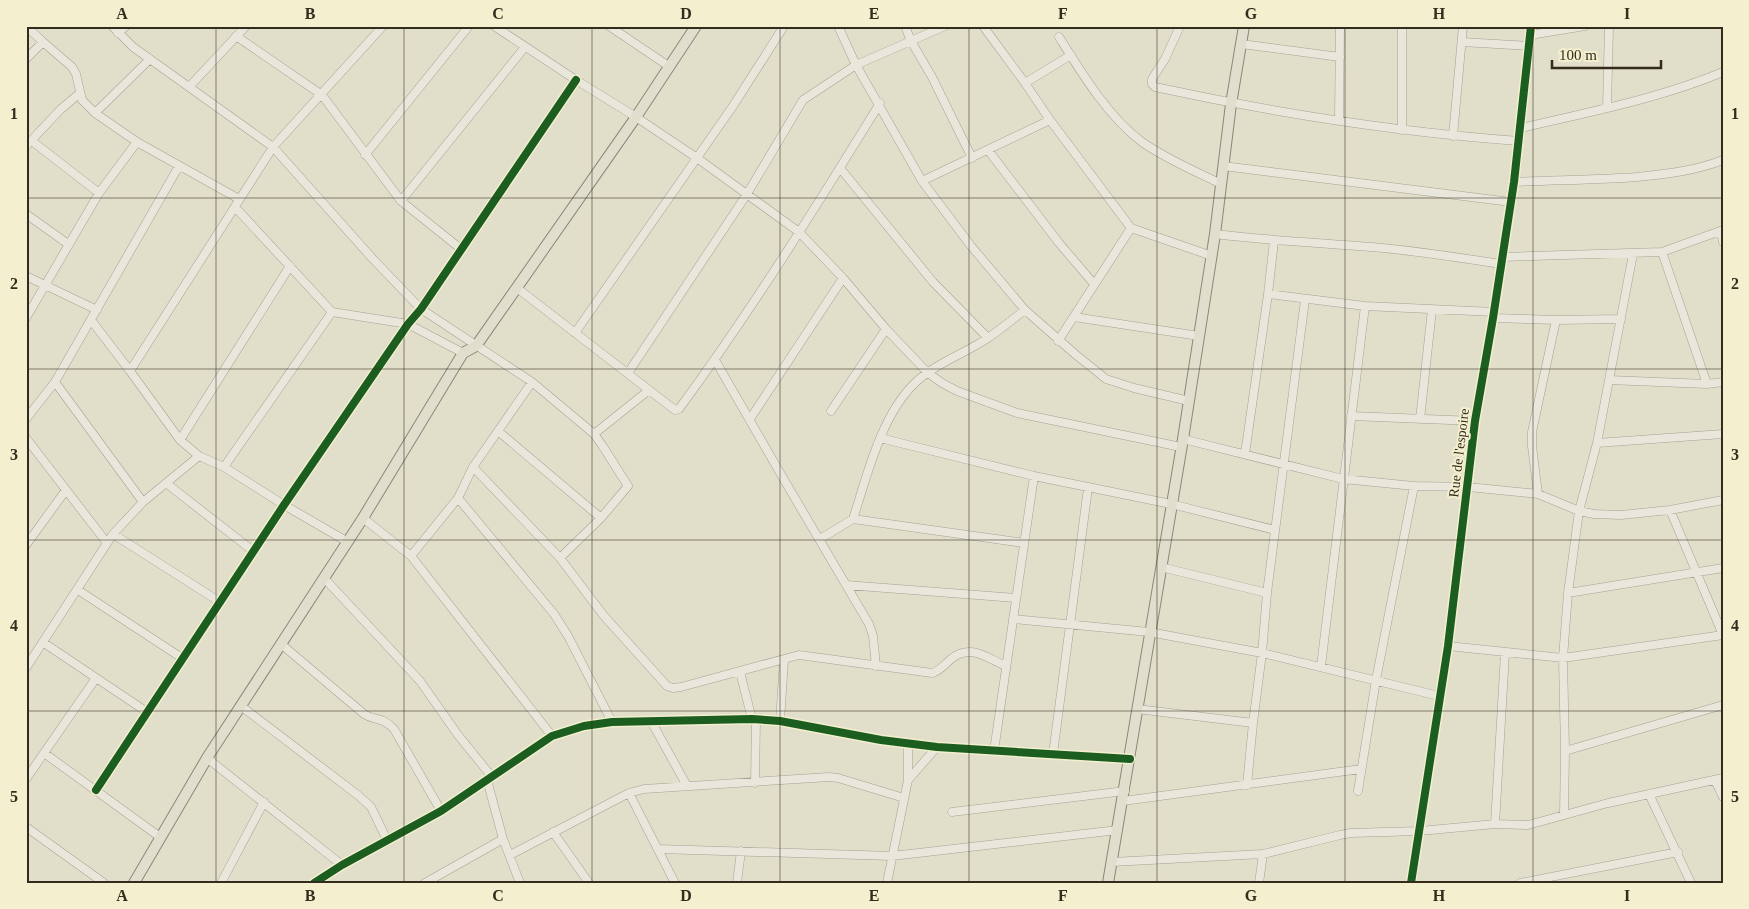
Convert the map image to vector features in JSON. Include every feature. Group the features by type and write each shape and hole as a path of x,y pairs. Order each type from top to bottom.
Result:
{"main road":[{"path":"134,883 207,758 348,542 463,353 476,346 636,117 696,26"},
{"path":"1108,883 1189,401 1212,256 1231,104 1244,26"}],"street":[{"path":"26,26 72,67 76,74 82,100 86,106 136,142 240,199"},
{"path":"112,26 118,34 150,59 273,147 372,258 421,309 532,382 594,434 628,486 601,518 560,558"},
{"path":"118,34 126,26"},
{"path":"189,87 246,26"},
{"path":"130,371 273,147 322,96 383,26"},
{"path":"365,155 469,26"},
{"path":"494,26 636,117 800,232 843,278 886,329 928,373 958,391 1017,413 1245,454 1343,479 1414,486 1468,486 1538,494 1579,511 1594,514 1620,515 1670,510 1723,500"},
{"path":"609,26 670,67"},
{"path":"576,333 733,106 784,26"},
{"path":"838,26 856,65 880,104 922,181 971,246 1025,310 1058,341 1106,379 1134,388 1189,401"},
{"path":"905,26 972,158"},
{"path":"628,374 747,194 803,100 856,65 945,26"},
{"path":"983,26 1025,82 1050,120 1131,228 1212,256"},
{"path":"1180,26 1165,60 1152,79 1152,84 1155,87 1231,104 1402,130 1519,141"},
{"path":"1339,120 1340,26"},
{"path":"1402,26 1402,130"},
{"path":"1452,136 1463,26"},
{"name":"Rue de l'espoire","path":"1411,883 1448,646 1475,421 1494,315 1514,182 1532,26"},
{"path":"1530,35 1585,26"},
{"path":"1608,108 1609,26"},
{"path":"236,36 322,96 401,201 460,249"},
{"path":"1059,37 1107,106 1118,120 1135,136 1158,152 1221,184"},
{"path":"26,59 42,42"},
{"path":"1462,42 1529,46"},
{"path":"1241,44 1340,57"},
{"path":"401,201 525,46"},
{"path":"1025,82 1071,55"},
{"path":"95,113 150,59"},
{"path":"1521,128 1663,94 1723,72"},
{"path":"96,790 284,504 408,324 421,309 576,80"},
{"path":"80,93 61,109 29,144 99,193"},
{"path":"517,288 675,410 680,409 800,232 880,104"},
{"path":"922,181 1050,120"},
{"path":"26,318 99,193 136,142"},
{"path":"988,150 1054,237 1094,284"},
{"path":"1514,182 1613,179 1667,174 1689,171 1723,160"},
{"path":"27,417 55,382 179,166"},
{"path":"1223,166 1511,202"},
{"path":"840,168 933,282 988,338"},
{"path":"235,207 332,312 408,324 463,353"},
{"path":"26,214 68,244"},
{"path":"1058,341 1131,228"},
{"path":"1215,234 1502,261 1662,252 1722,230 1723,242"},
{"path":"1245,454 1274,241"},
{"path":"1662,252 1707,384"},
{"path":"1564,815 1563,658 1568,593 1579,511 1597,443 1633,254"},
{"path":"180,440 290,266"},
{"path":"26,276 97,310"},
{"path":"750,419 843,278"},
{"path":"1268,294 1364,306 1556,320 1621,319"},
{"path":"1247,785 1267,593 1305,300"},
{"path":"1321,666 1364,306"},
{"path":"820,539 852,519 880,438 894,409 914,384 928,373 988,338 1025,310"},
{"path":"1420,419 1432,310"},
{"path":"224,467 332,312"},
{"path":"1074,317 1199,336"},
{"path":"91,320 180,440 199,456 224,467 348,542"},
{"path":"1538,494 1532,432 1556,320"},
{"path":"831,411 886,329"},
{"path":"715,360 872,630 876,666"},
{"path":"1609,380 1707,384 1723,382"},
{"path":"55,382 143,502"},
{"path":"411,556 458,498 473,467 532,382"},
{"path":"594,434 649,390"},
{"path":"1351,416 1475,421"},
{"path":"498,430 601,518"},
{"path":"1597,443 1723,434"},
{"path":"26,438 107,543"},
{"path":"880,438 1034,476 1172,504 1275,530"},
{"path":"26,668 113,534 143,502 199,456"},
{"path":"473,467 560,558 604,616 667,686 673,688 681,687 799,655 932,673 954,656 966,651 974,652 1006,666"},
{"path":"994,751 1034,476"},
{"path":"166,483 253,551"},
{"path":"1358,791 1376,680 1414,486"},
{"path":"1053,754 1088,488"},
{"path":"26,546 66,490"},
{"path":"458,498 554,614 568,636 612,722"},
{"path":"1448,646 1563,658 1723,635 1670,510"},
{"path":"363,518 411,556 552,736"},
{"path":"852,519 1024,544"},
{"path":"113,534 220,602"},
{"path":"1160,567 1267,593"},
{"path":"1568,593 1723,568"},
{"path":"324,578 420,681 490,779 503,839 520,883"},
{"path":"846,585 1016,598"},
{"path":"78,590 182,658"},
{"path":"1013,618 1150,632 1321,666 1439,696"},
{"path":"44,642 147,712"},
{"path":"280,644 368,717 380,719 394,729 441,811"},
{"path":"1495,824 1505,653"},
{"path":"780,721 784,660"},
{"path":"740,672 754,719 754,783"},
{"path":"26,779 96,678"},
{"path":"1565,750 1723,705"},
{"path":"241,706 371,807 387,840"},
{"path":"1137,709 1253,723"},
{"path":"314,883 342,865 441,811 552,736 584,726 612,722 754,719 780,721 908,744 1130,759"},
{"path":"651,721 687,786"},
{"path":"887,883 908,780 908,744"},
{"path":"908,780 937,747"},
{"path":"44,753 160,837"},
{"path":"207,758 342,865"},
{"path":"952,812 1247,785 1361,769"},
{"path":"510,855 629,793 644,789 828,777 838,778 904,798"},
{"path":"1112,862 1263,854 1340,834 1420,831 1495,824 1528,825 1608,803 1719,779 1723,797"},
{"path":"629,793 675,883"},
{"path":"1649,794 1691,883"},
{"path":"221,883 264,802"},
{"path":"26,827 104,883"},
{"path":"658,849 892,856 1118,830"},
{"path":"553,832 589,883"},
{"path":"425,883 503,839"},
{"path":"737,883 741,851"},
{"path":"1520,883 1678,852"},
{"path":"1259,883 1263,854"}],"cycle path":[{"path":"1411,883 1448,646 1475,421 1514,182 1531,26"},
{"path":"96,790 284,505 408,324 421,309 576,80"},
{"path":"314,883 342,865 441,811 552,736 584,726 612,722 752,719 780,721 881,740 937,747 1130,759"}]}
